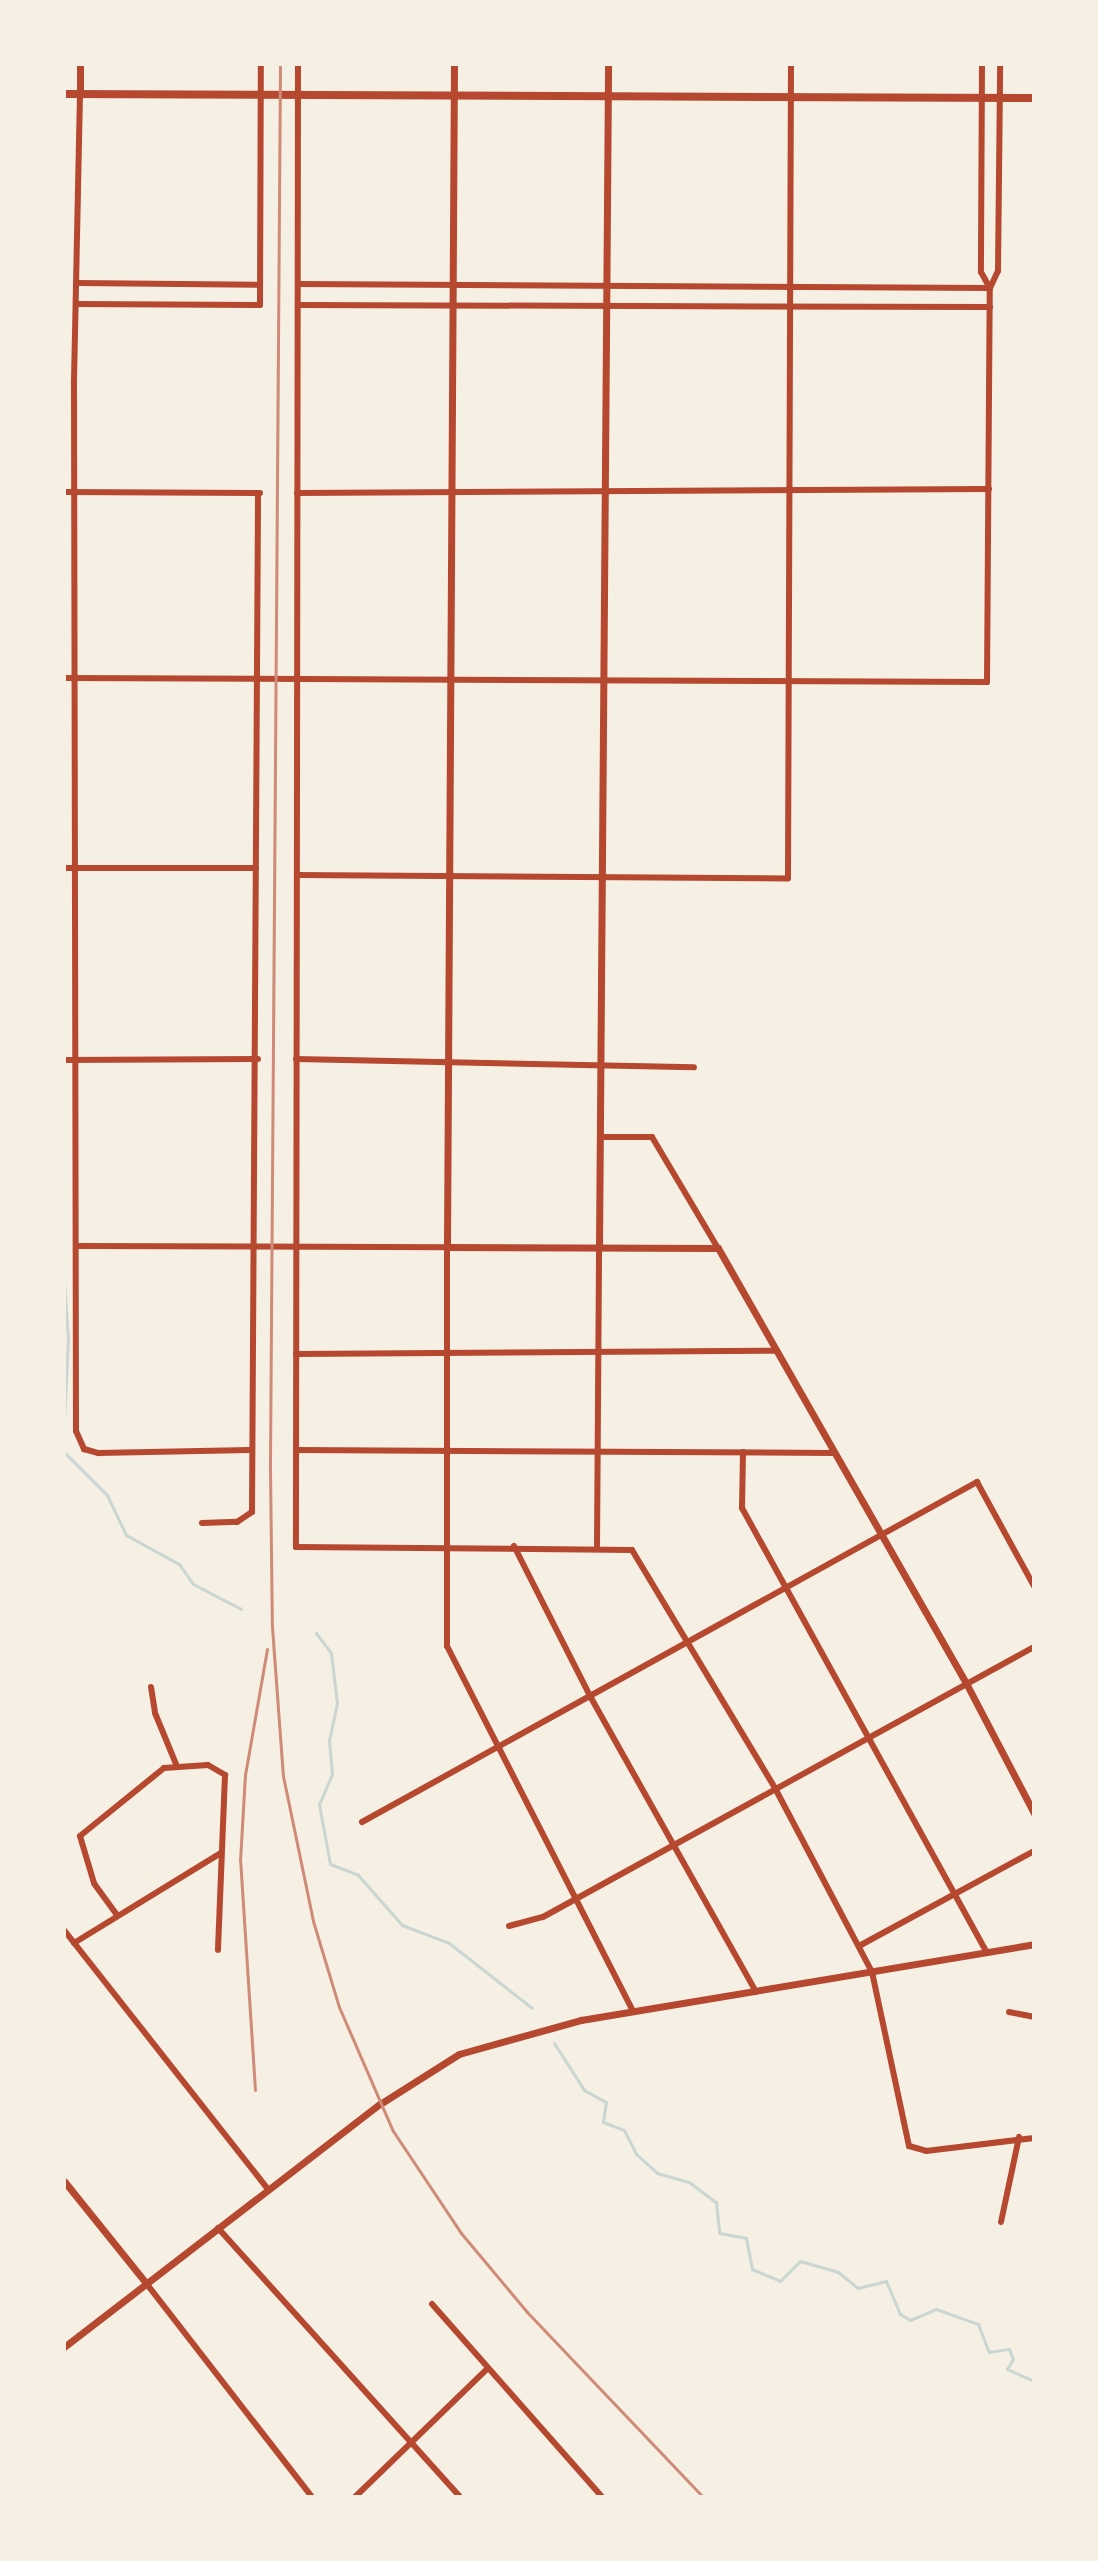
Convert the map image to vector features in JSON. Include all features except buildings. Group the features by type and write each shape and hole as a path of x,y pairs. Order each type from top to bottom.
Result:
{"main road":[{"path":"64,94 982,95 1034,98"}],"street":[{"path":"80,64 74,384 79,1246 76,1431 84,1449 250,1450"},
{"path":"76,304 260,305 261,64"},
{"path":"298,64 296,1547 597,1546 632,1550 688,1638 776,1790 872,1972 911,2148 926,2151 1019,2137 1034,2138"},
{"path":"454,64 446,876 449,1065 447,1646 497,1749 579,1898 633,2011"},
{"path":"597,1546 608,64"},
{"path":"297,875 788,878 791,64"},
{"path":"982,64 981,272 990,288"},
{"path":"64,678 987,682 990,288 998,271 1000,64"},
{"path":"77,283 260,285"},
{"path":"298,284 990,288"},
{"path":"298,305 990,307"},
{"path":"64,384 74,384"},
{"path":"297,493 989,489"},
{"path":"64,492 260,493 256,679 258,1059 250,1450 252,1512 237,1522 202,1523"},
{"path":"64,868 256,868"},
{"path":"64,1060 258,1059"},
{"path":"296,1059 449,1065 694,1067"},
{"path":"600,1137 652,1137 966,1683 1034,1813"},
{"path":"79,1246 255,1249 718,1248"},
{"path":"296,1354 774,1351"},
{"path":"296,1450 834,1453"},
{"path":"743,1452 742,1508 782,1586 987,1953"},
{"path":"362,1822 497,1749 782,1586 977,1482 1034,1586"},
{"path":"514,1546 590,1696 756,1992"},
{"path":"509,1926 543,1917 579,1898 1034,1647"},
{"path":"151,1687 155,1713 176,1764"},
{"path":"117,1915 94,1883 80,1836 176,1764 208,1765 225,1775 218,1950"},
{"path":"859,1946 1034,1851"},
{"path":"74,1943 221,1853"},
{"path":"64,1930 268,2189"},
{"path":"64,2347 380,2104 459,2054 633,2011 1034,1944"},
{"path":"1009,2012 1034,2017"},
{"path":"1001,2222 1019,2137"},
{"path":"64,2181 312,2497"},
{"path":"218,2228 460,2497"},
{"path":"432,2304 602,2497"},
{"path":"355,2497 487,2369"}],"waterway":[{"path":"64,1281 68,1339 64,1421"},
{"path":"64,1452 107,1495 126,1535 179,1564 193,1584 241,1609"},
{"path":"316,1633 331,1653 337,1703 329,1740 332,1774 319,1804 330,1864 358,1875 402,1925 449,1943 532,2008"},
{"path":"554,2043 584,2090 606,2102 603,2122 624,2130 636,2154 657,2173 689,2182 716,2202 719,2233 746,2238 752,2269 780,2281 800,2261 838,2272 858,2288 886,2281 900,2314 910,2320 936,2309 978,2324 989,2352 1009,2349 1013,2359 1007,2369 1034,2381"}],"railway":[{"path":"280,64 270,1470 272,1627 283,1776 313,1921 339,2007 393,2131 461,2233 527,2312 703,2497"},
{"path":"255,2090 240,1861 245,1775 267,1649"}]}
